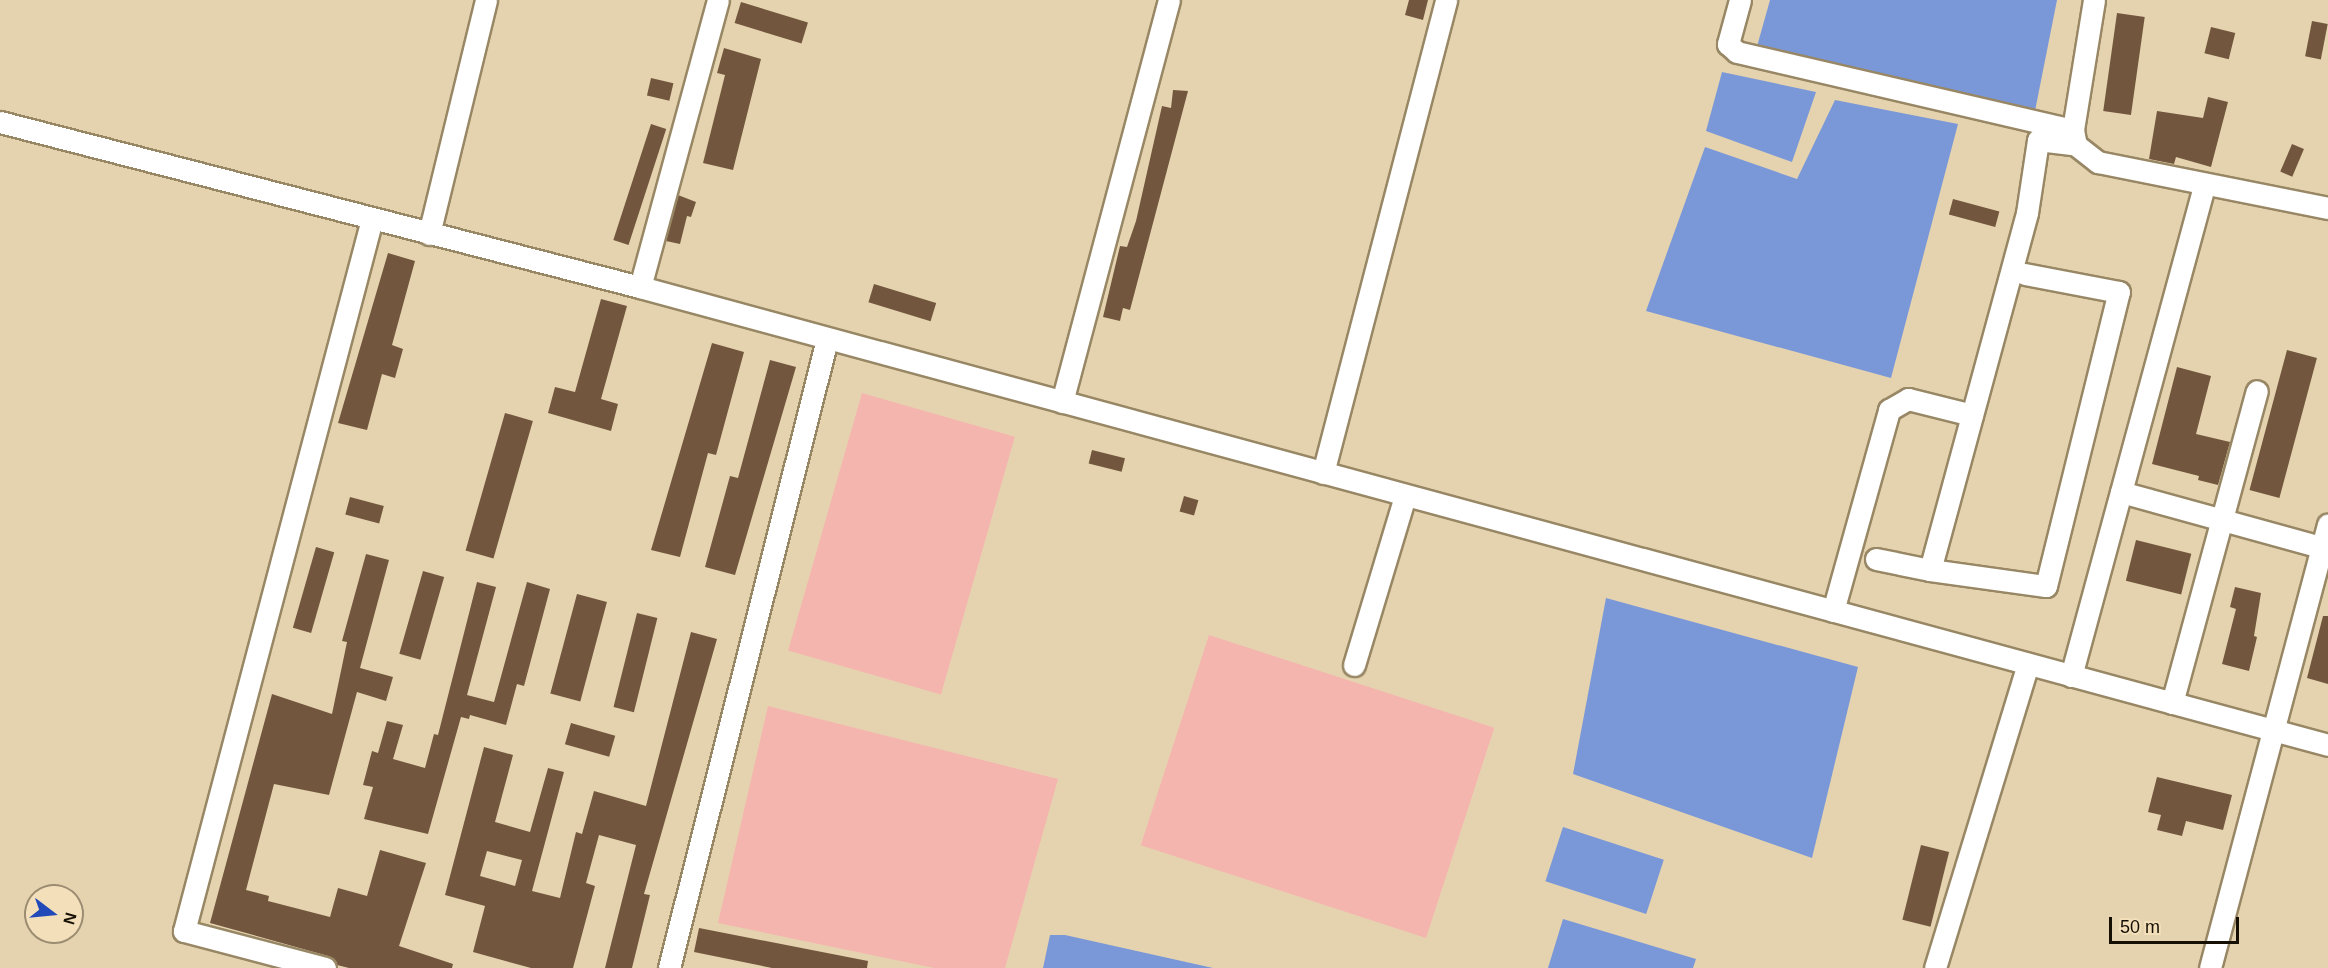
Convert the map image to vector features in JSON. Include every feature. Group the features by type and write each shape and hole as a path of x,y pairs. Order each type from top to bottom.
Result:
{"street":[{"path":"429,234 486,0"},
{"path":"640,287 718,0"},
{"path":"1062,402 1169,0"},
{"path":"1323,473 1446,0"},
{"path":"1740,0 1728,45 1737,52 2074,137 2098,162 2204,186 2328,208"},
{"path":"2074,137 2094,0"},
{"path":"0,122 640,287 2328,745"},
{"path":"1929,570 2027,213 2038,140 2074,137"},
{"path":"2071,676 2204,186"},
{"path":"325,968 184,931 372,219"},
{"path":"1876,559 1929,570 2046,586 2119,292 2025,274"},
{"path":"669,968 827,339"},
{"path":"2172,703 2257,391"},
{"path":"1833,611 1889,410 1908,399 1972,415"},
{"path":"2121,492 2325,548"},
{"path":"1354,665 1405,496"},
{"path":"2210,968 2325,548 2328,524"},
{"path":"1935,968 2028,664"}],"shaded area":[{"path":"862,393 1015,437 941,694 788,651"},
{"path":"1209,635 1494,728 1426,938 1141,845"},
{"path":"768,706 1058,779 1005,968 934,968 718,923"}],"water":[{"path":"1770,0 2057,0 2034,116 1756,50"},
{"path":"1722,72 1816,92 1792,162 1706,131"},
{"path":"1835,100 1958,124 1891,378 1646,311 1705,147 1797,179"},
{"path":"1606,598 1858,667 1812,858 1573,774"},
{"path":"1563,827 1664,860 1646,914 1545,881"},
{"path":"1563,919 1696,959 1693,968 1548,968"},
{"path":"1050,935 1065,935 1213,968 1043,968"}],"building":[{"path":"1409,0 1428,0 1423,20 1405,15"},
{"path":"741,2 808,22 802,44 735,23"},
{"path":"2117,13 2145,17 2131,115 2103,111"},
{"path":"2312,21 2328,24 2321,59 2305,56"},
{"path":"2211,27 2235,33 2229,59 2204,53"},
{"path":"724,48 761,59 733,170 703,163 725,75 717,73"},
{"path":"651,78 673,83 669,101 647,96"},
{"path":"1173,90 1188,91 1130,310 1123,308 1120,321 1103,317 1120,246 1127,247 1136,221 1162,106 1171,108"},
{"path":"2208,97 2228,102 2211,167 2176,157 2174,164 2149,159 2157,111 2203,118"},
{"path":"651,124 666,129 629,245 613,240"},
{"path":"2292,144 2304,149 2292,177 2280,172"},
{"path":"678,195 696,202 691,217 687,216 680,244 666,241"},
{"path":"1953,199 1999,211 1995,227 1949,214"},
{"path":"388,253 415,261 392,345 403,349 395,378 382,374 367,430 338,423"},
{"path":"874,284 936,303 931,321 868,302"},
{"path":"601,299 627,306 601,399 618,404 611,431 548,413 555,387 575,392"},
{"path":"712,343 744,352 716,455 708,453 680,557 651,550"},
{"path":"2287,350 2317,358 2279,498 2249,490"},
{"path":"770,360 796,367 735,575 705,567 730,476 738,478"},
{"path":"2177,367 2211,376 2196,434 2230,442 2218,485 2198,480 2199,476 2152,464"},
{"path":"505,413 533,421 493,558 466,550"},
{"path":"1092,450 1125,458 1122,472 1089,464"},
{"path":"1184,496 1198,500 1194,516 1180,511"},
{"path":"350,497 384,506 379,523 345,514"},
{"path":"2136,540 2191,554 2181,595 2126,581"},
{"path":"316,547 334,552 311,633 293,628"},
{"path":"366,554 389,560 360,668 393,677 386,701 357,692 329,795 274,784 246,890 269,896 268,901 330,917 338,888 367,896 380,850 426,863 399,946 453,964 452,968 349,968 337,965 328,956 210,923 272,694 332,714 347,642 342,641"},
{"path":"423,571 444,577 420,660 399,654"},
{"path":"477,582 496,587 467,695 494,702 527,582 550,589 524,686 517,684 506,725 470,715 469,719 461,717 428,834 364,819 373,787 363,785 372,751 378,753 387,721 403,725 393,759 425,768 434,734 438,735"},
{"path":"2235,587 2261,593 2254,636 2257,637 2249,671 2222,664 2236,609 2230,607"},
{"path":"577,594 607,602 580,702 550,693"},
{"path":"637,613 657,618 634,712 614,707"},
{"path":"2323,616 2328,616 2328,684 2307,678"},
{"path":"691,632 717,639 644,894 650,895 632,968 605,968 636,845 599,835 586,883 595,886 573,968 531,968 473,952 485,906 445,895 484,747 513,755 495,822 530,832 548,768 564,772 532,891 560,898 576,832 582,834 594,791 646,806","holes":["487,851 522,860 515,886 480,876"]},
{"path":"571,723 615,736 609,757 565,744"},
{"path":"2157,777 2232,795 2223,830 2186,821 2182,836 2157,830 2161,815 2148,812"},
{"path":"1921,845 1949,852 1931,927 1902,920"},
{"path":"699,928 868,961 867,968 772,968 694,952"}]}
